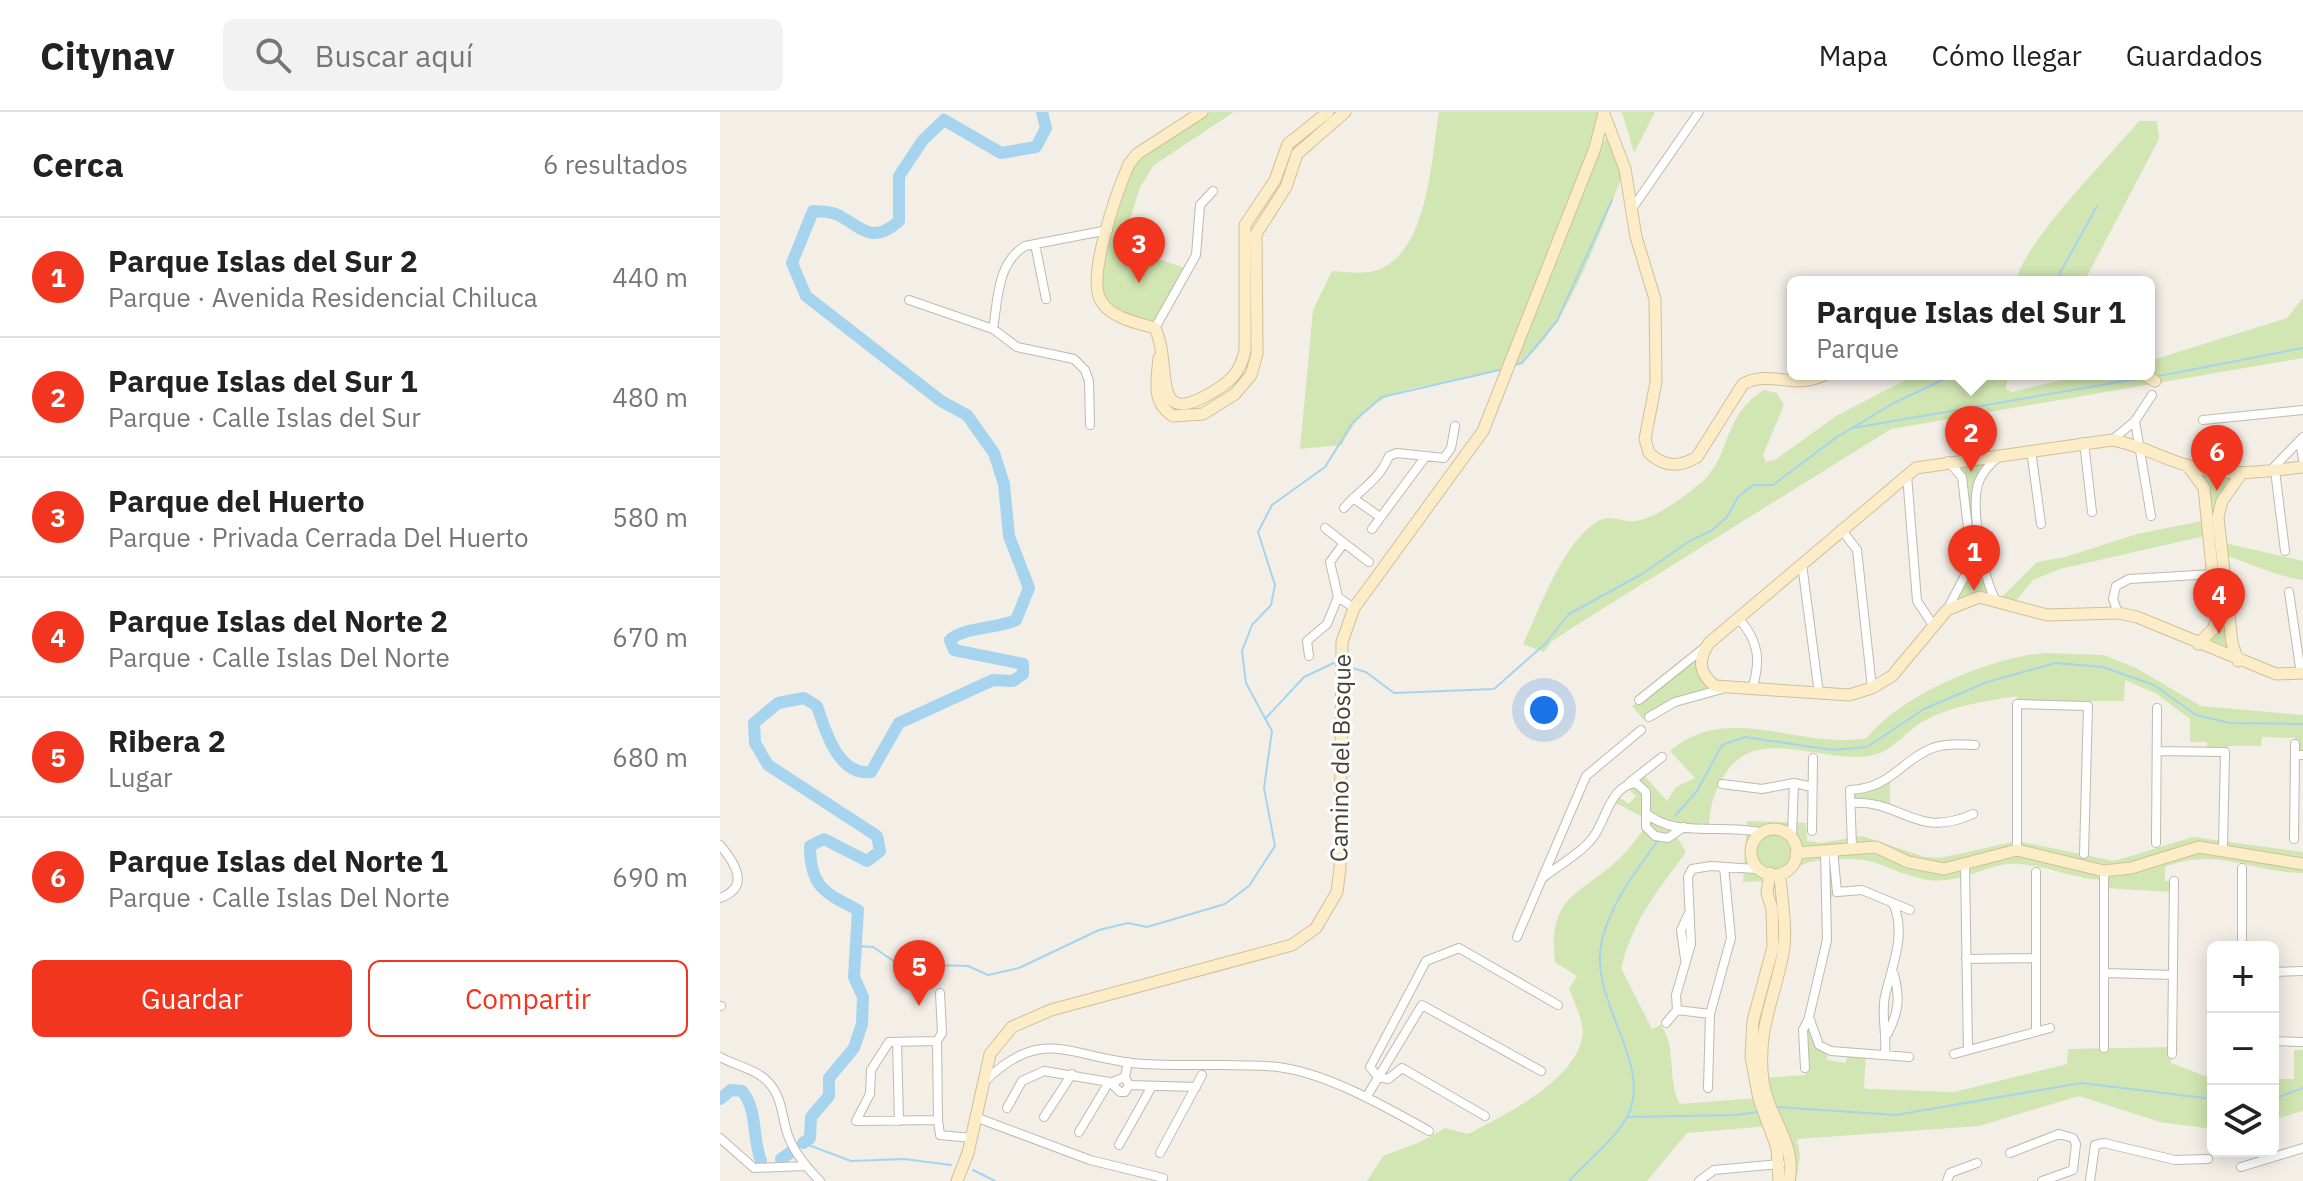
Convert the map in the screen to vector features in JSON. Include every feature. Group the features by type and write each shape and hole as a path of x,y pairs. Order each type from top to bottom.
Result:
{"street":[{"path":"1202,112 1137,154 1125,174 1096,277 1100,300 1107,309 1157,333 1165,356 1165,386 1173,403 1181,406 1194,403 1233,378 1245,350 1245,225 1275,180 1288,144 1328,112"},
{"path":"1213,191 1200,205 1198,247 1191,268 1157,333 1157,396 1161,405 1173,416 1203,414 1243,386 1257,354 1256,234 1281,196 1297,154 1345,112"},
{"path":"1604,112 1634,206 1636,237 1655,299 1656,382 1645,439 1649,453 1658,461 1670,465 1685,464 1697,457 1734,394 1755,378 1805,383 1812,380"},
{"name":"Camino del Bosque","path":"957,1181 968,1153 990,1054 1000,1037 1030,1017 1273,951 1304,938 1324,918 1337,892 1340,868 1342,642 1354,608 1489,417 1595,148 1604,112"},
{"path":"1634,206 1699,112"},
{"path":"1595,148 1612,134"},
{"path":"993,329 1007,262 1014,253 1035,244 1108,230"},
{"path":"1035,244 1046,299"},
{"path":"909,300 993,329 1017,347 1063,355 1081,364 1089,381 1090,425"},
{"path":"2112,440 2135,421 2152,395"},
{"path":"2203,420 2303,410"},
{"path":"2135,421 2151,516"},
{"path":"1444,458 1451,448 1455,426"},
{"path":"2302,439 2303,460"},
{"path":"2272,471 2302,439"},
{"path":"1639,700 1916,468 1947,460 2112,440 2141,445 2187,465 2241,474 2303,467"},
{"path":"2084,442 2092,512"},
{"path":"1451,448 1460,462"},
{"path":"2031,449 2041,524"},
{"path":"1344,508 1380,475 1389,456 1397,453 1460,462"},
{"path":"1995,599 1982,562 1977,488 1987,467 2001,455"},
{"path":"1372,529 1426,456"},
{"path":"1709,643 1702,654 1700,666 1705,678 1715,686 1849,695 1872,688 1892,676 1947,610 1972,562 1962,477 1947,460"},
{"path":"2187,465 2204,488 2217,617 2214,628 2198,644"},
{"path":"2272,471 2285,551"},
{"path":"2238,661 2232,643 2218,517 2222,501 2241,474"},
{"path":"1907,475 1917,601 1933,625"},
{"path":"1353,498 1380,517"},
{"path":"1325,528 1369,562"},
{"path":"1841,529 1857,550 1872,688"},
{"path":"1309,656 1307,641 1327,624 1338,597 1330,562 1344,543"},
{"path":"1802,563 1819,694"},
{"path":"2118,613 2113,599 2116,586 2129,579 2214,574"},
{"path":"1947,610 1976,598 1995,599 2047,615 2118,613 2137,617 2276,674 2302,674 2289,592"},
{"path":"1338,597 1354,608"},
{"path":"1739,619 1751,632 1758,650 1758,670 1752,689"},
{"path":"1649,717 1675,702 1728,688"},
{"path":"2017,850 2017,704 2088,706 2084,854"},
{"path":"2156,843 2157,708"},
{"path":"1517,937 1586,776 1641,730"},
{"path":"2294,839 2299,755 2295,744"},
{"path":"1852,847 1850,790 1864,789 1896,775 1930,749 1975,745"},
{"path":"2157,751 2225,752 2223,848"},
{"path":"1543,878 1593,838 1613,799 1662,757"},
{"path":"1812,831 1813,758"},
{"path":"1629,784 1636,783 1646,792 1646,827 1655,836 1668,838 1684,827"},
{"path":"1722,784 1762,789 1794,783 1812,787"},
{"path":"1789,1181 1784,1150 1759,1099 1751,1057 1753,1021 1773,947 1777,908 1767,893 1775,877 1791,870 1796,853 1792,834 1794,783"},
{"path":"1864,789 1865,802"},
{"path":"1851,803 1865,802 1934,825 1973,814"},
{"path":"1646,813 1655,819 1684,827 1758,832 1784,830 1792,834"},
{"path":"1795,817 1812,818"},
{"path":"1755,869 1753,839 1758,832"},
{"path":"720,845 736,868 739,879 736,888 720,898"},
{"path":"1796,853 1876,847 1923,867 1944,869 1965,865 1998,852 2017,850 2104,871 2131,868 2199,847 2223,848 2270,861 2303,864"},
{"path":"1829,851 1838,893"},
{"path":"1805,1068 1803,1030 1826,953 1829,851"},
{"path":"1965,865 1968,1050"},
{"path":"1666,1023 1677,1010 1676,995 1691,944 1688,877 1692,869 1699,866 1755,869 1775,877"},
{"path":"1708,1088 1710,1014 1731,938 1724,867"},
{"path":"2242,868 2242,941"},
{"path":"2104,871 2104,1048"},
{"path":"2036,872 2036,1032"},
{"path":"2172,1054 2174,881"},
{"path":"1825,909 1838,893 1862,890 1910,910"},
{"path":"1885,1054 1888,1034 1885,996 1894,973 1899,923 1893,903"},
{"path":"1485,1116 1402,1068 1391,1079 1378,1077 1372,1071 1372,1063 1426,961 1459,948 1558,1005"},
{"path":"1966,959 2035,958"},
{"path":"2279,972 2303,971"},
{"path":"1888,1034 1898,1012 1900,996 1894,973"},
{"path":"2105,973 2173,975"},
{"path":"940,993 942,1033 937,1041 940,1135 971,1138"},
{"path":"1367,1096 1422,1005 1541,1071"},
{"path":"1677,1010 1710,1014"},
{"path":"1809,1017 1819,1045 1828,1050 1909,1057"},
{"path":"1954,1054 2050,1028"},
{"path":"937,1041 889,1042 872,1068 869,1095 855,1119 938,1120"},
{"path":"2279,1041 2303,1042"},
{"path":"897,1042 899,1121"},
{"path":"982,1084 1008,1060 1030,1049 1058,1048 1128,1062 1281,1068 1367,1096 1429,1131"},
{"path":"720,1057 755,1072 769,1083 782,1107 788,1134 805,1166 820,1181"},
{"path":"1127,1081 1128,1062"},
{"path":"1007,1108 1022,1081 1030,1074 1044,1071 1112,1082 1196,1087"},
{"path":"1044,1117 1072,1074"},
{"path":"1160,1153 1202,1075"},
{"path":"1079,1132 1112,1082"},
{"path":"1119,1145 1152,1086"},
{"path":"975,1117 1090,1160 1163,1178"},
{"path":"2010,1153 2059,1134 2073,1138 2076,1144 2073,1170 2042,1181"},
{"path":"720,1138 754,1168 805,1166"},
{"path":"2090,1181 2091,1154 2095,1145 2104,1143 2175,1160 2208,1159"},
{"path":"2241,1167 2303,1148"},
{"path":"1779,1181 1784,1150"},
{"path":"966,1181 968,1153"},
{"path":"1947,1181 1950,1173 1977,1163"},
{"path":"1699,1181 1714,1170 1780,1164"}],"green space":[{"path":"1202,112 1234,112 1154,165 1140,187 1122,246 1190,270 1155,328 1107,309 1096,277 1129,164"},
{"path":"1439,112 1603,112 1596,147 1612,134 1625,169 1595,245 1554,325 1539,346 1519,364 1389,396 1356,423 1342,445 1300,449 1313,310 1332,271 1360,273 1380,269 1400,255 1411,238 1426,196"},
{"path":"1622,112 1655,112 1634,153"},
{"path":"2139,121 2157,121 2159,139 2087,276 2018,276 2034,246 2069,200"},
{"path":"2303,298 2303,358 1891,429 1594,614 1552,641 1544,652 1523,644 1564,558 1587,529 1604,518 1645,519 1689,492 1712,470 1741,411 1764,390 1777,393 1784,405 1763,455 1766,462 1775,460 1836,416 1905,380 2007,380 2006,389 2012,392 2061,380 2155,380 2155,359 2287,318"},
{"path":"2001,455 1977,489 1982,563 1995,599 1947,610 1972,562 1962,477 1947,460"},
{"path":"2187,465 2241,474 2222,501 2220,542 2303,561 2303,580 2222,554 2238,661 2198,644 2214,629 2209,535 2060,569 2033,580 2012,606 1999,600 2037,562 2065,557 2137,534 2207,520 2204,488"},
{"path":"2045,653 2104,655 2136,668 2201,706 2303,715 2303,755 2296,755 2295,738 2262,737 2261,746 2229,746 2225,752 2207,752 2207,742 2190,742 2190,719 2157,694 2125,680 2124,701 2092,701 2088,706 2017,704 2017,696 1956,708 1922,722 1877,754 1858,757 1777,748 1758,750 1741,757 1727,771 1716,791 1709,828 1684,827 1676,835 1686,852 1640,920 1621,968 1652,1029 1660,1025 1669,1042 1674,1084 1680,1104 1758,1098 1751,1057 1770,959 1772,901 1780,901 1785,927 1763,1025 1763,1078 1806,1075 1803,1049 1809,1019 1819,1045 1828,1050 1827,1060 1846,1063 1847,1052 1866,1054 1864,1088 1868,1089 1954,1092 2067,1064 2068,1049 2172,1047 2171,1063 2207,1077 2207,1128 2160,1122 2079,1096 1979,1126 1797,1139 1800,1156 1796,1181 1779,1181 1769,1126 1687,1133 1647,1181 1367,1181 1383,1156 1420,1142 1445,1128 1468,1134 1533,1097 1574,1058 1581,1043 1582,1029 1580,1015 1569,989 1577,976 1555,962 1556,922 1570,898 1621,857 1646,827 1645,818 1612,801 1616,795 1629,804 1636,796 1625,786 1642,773 1667,801 1676,787 1695,778 1670,751 1692,737 1716,730 1740,728 1842,740 1867,738 1882,722 1924,693 1974,670"},
{"path":"1702,654 1705,678 1728,688 1675,702 1643,719 1632,706"},
{"path":"1890,778 1890,809 1851,803 1850,790"},
{"path":"1747,821 1806,823 1807,841 1821,843 1862,836 1925,857 1940,858 2017,841 2114,861 2193,837 2303,852 2303,873 2218,860 2184,861 2165,867 2165,881 2174,881 2174,892 2104,888 2103,880 2019,864 1996,866 1937,881 1910,876 1872,862 1849,859 1834,860 1834,895 1829,900 1823,860 1770,874 1770,881 1743,882"},
{"path":"2294,1050 2303,1050 2303,1111 2279,1118 2279,1079 2294,1079"}],"waterway":[{"path":"803,1143 810,1138 811,1117 829,1096 829,1078 854,1048 862,1024 863,997 854,977 858,910 821,887 813,870 810,846 824,839 867,861 880,851 877,836 768,765 755,743 754,723 778,703 804,698 817,706 829,738 842,759 850,767 871,772 899,723 993,680 1013,681 1023,674 1023,664 954,650 950,640 963,633 1016,620 1029,588 1009,536 1004,484 994,453 967,415 941,401 806,296 792,263 813,211 835,214 874,233 882,232 899,221 899,176 923,140 944,120 1001,153 1036,147 1046,128 1042,112"},
{"path":"1515,365 1522,363 1557,321 1612,200"},
{"path":"2058,276 2097,206"},
{"path":"2159,376 2303,348"},
{"path":"856,946 873,947 898,964 968,966 988,975 1019,968 1099,930 1128,923 1147,927 1225,904 1249,886 1275,846 1264,788 1272,731 1246,683 1242,651 1252,625 1271,605 1275,585 1258,532 1272,505 1325,467 1353,422 1382,397 1499,370"},
{"path":"1348,667 1366,672 1394,693 1494,689 1545,644 1569,614 1711,531 1727,517 1738,497 1753,485 1773,485 1837,437 1894,403 1942,380"},
{"path":"1853,428 2130,380"},
{"path":"1265,719 1304,677 1334,663"},
{"path":"1675,816 1697,791 1722,745 1745,737 1833,750 1867,747 1924,709 1987,682 2056,663 2103,667 2154,685 2196,715 2230,723 2303,724"},
{"path":"1569,1181 1622,1125 1633,1097 1633,1075 1604,986 1600,963 1602,940 1618,900 1659,839"},
{"path":"1778,1107 1896,1115 2081,1083 2207,1098"},
{"path":"2279,1097 2303,1088"},
{"path":"720,1099 731,1090 742,1091 753,1115 761,1161"},
{"path":"1628,1117 1757,1112"},
{"path":"803,1143 851,1161 904,1159 951,1165"},
{"path":"781,1159 794,1150"},
{"path":"973,1170 995,1181"}],"place":[{"name":"Parque del Huerto","path":"1139,283"},
{"name":"Parque Islas del Sur 1","path":"1971,472"},
{"name":"Parque Islas del Norte 1","path":"2217,491"},
{"name":"Parque Islas del Sur 2","path":"1974,591"},
{"name":"Parque Islas del Norte 2","path":"2219,634"},
{"name":"Ribera 2","path":"919,1006"}]}
